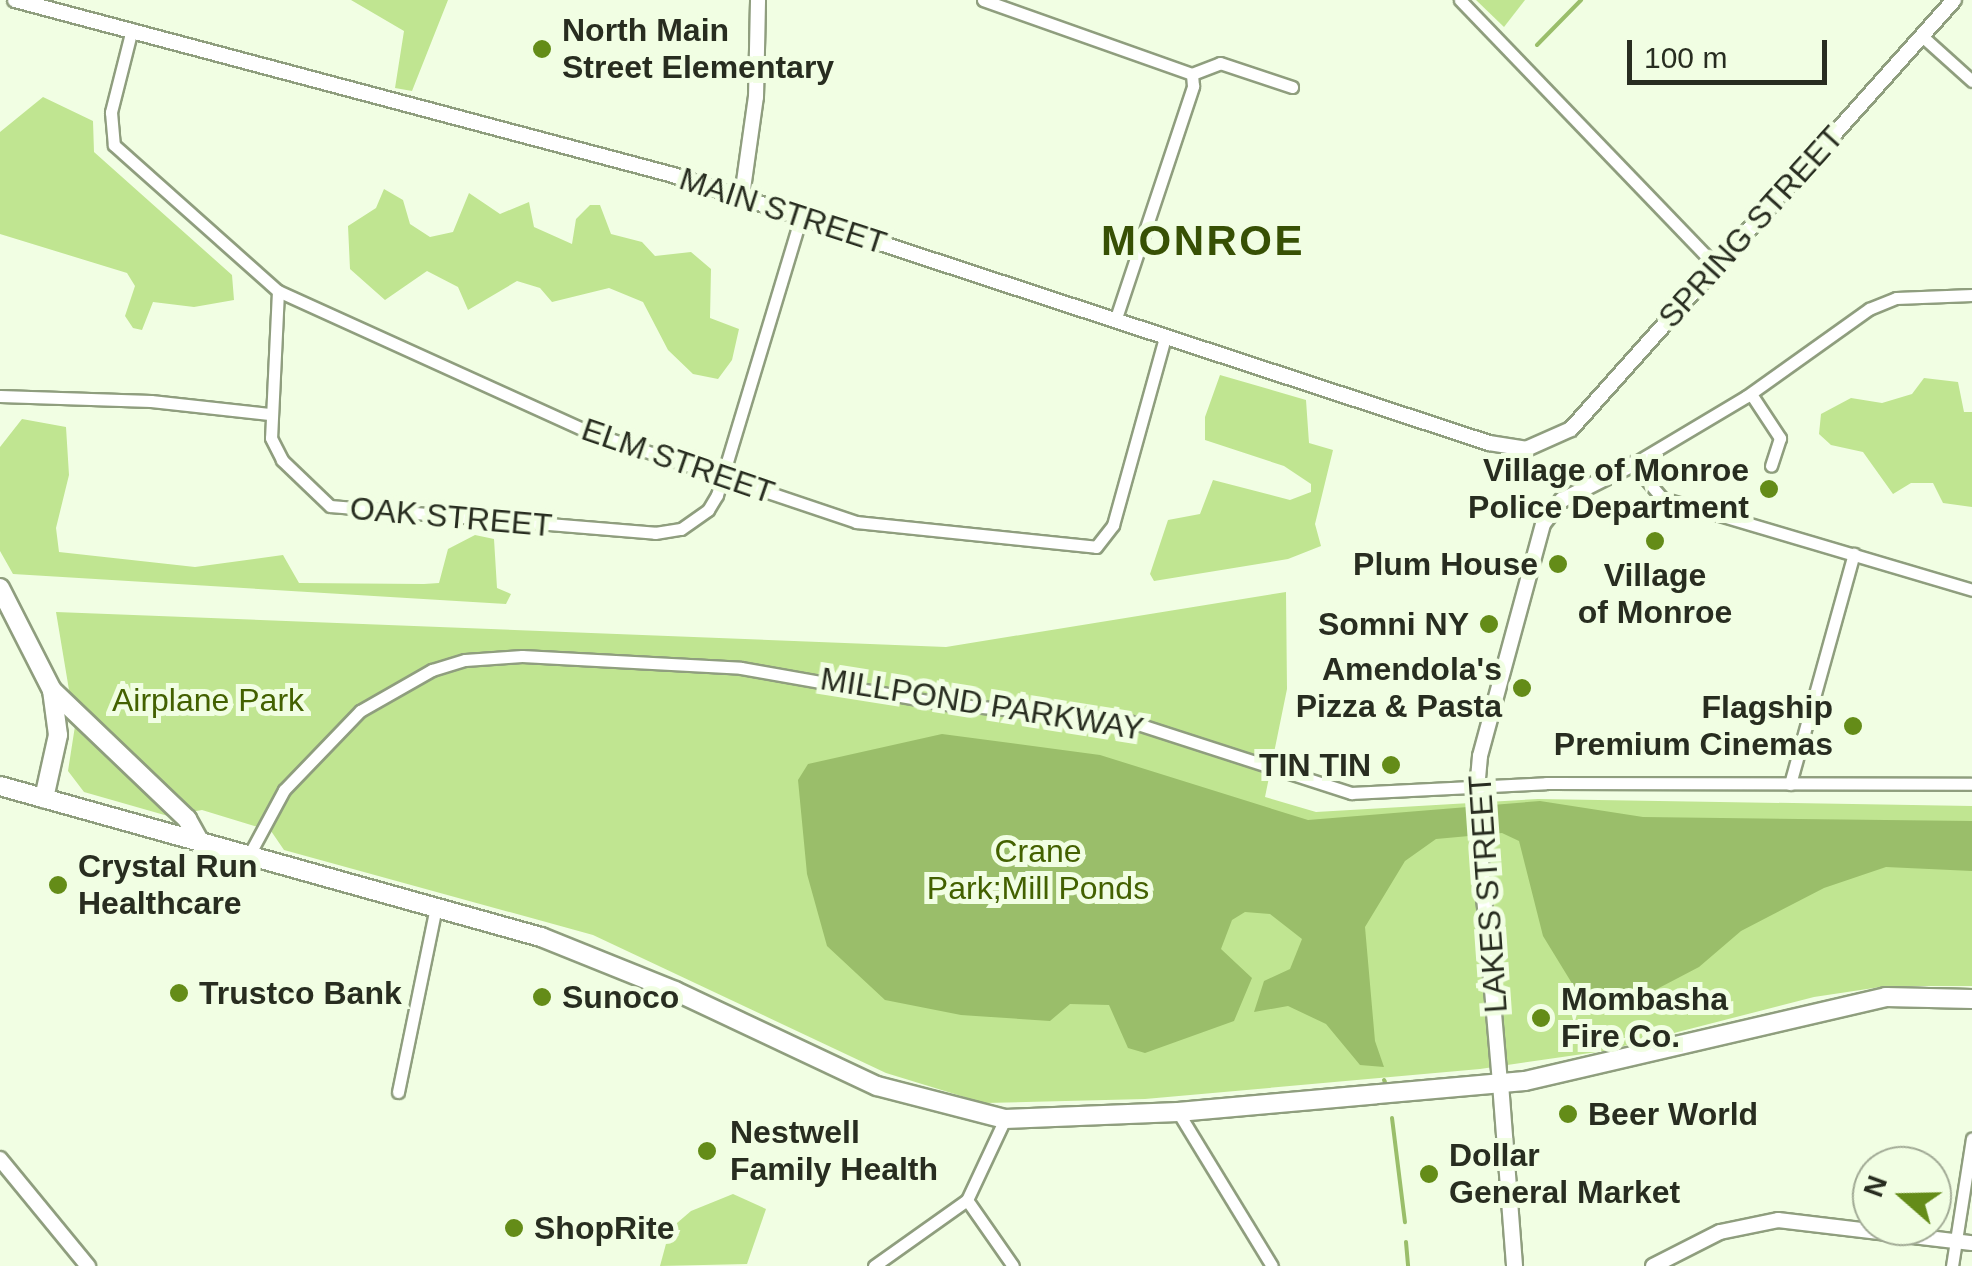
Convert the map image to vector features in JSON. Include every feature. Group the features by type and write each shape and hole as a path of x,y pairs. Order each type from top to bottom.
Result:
{"main road":[{"path":"0,588 52,690 58,735 44,798"},
{"path":"52,690 188,820 200,841"},
{"path":"0,786 436,907 602,959 877,1086 1005,1119 1178,1112 1500,1084 1596,1068 1886,997 1972,999"},
{"path":"1500,1084 1514,1266"}],"street":[{"name":"MAIN STREET","path":"15,0 742,196 1504,448 1542,445"},
{"path":"742,196 756,98 758,0"},
{"path":"983,0 1192,74 1220,63 1292,86"},
{"path":"1460,0 1716,266"},
{"name":"SPRING STREET","path":"1542,445 1571,429 1954,0"},
{"name":"ELM STREET","path":"132,29 111,112 114,145 278,291 512,401 723,477 872,525 1079,550 1100,544 1113,524 1165,338"},
{"path":"1922,36 1972,81"},
{"path":"1114,321 1193,86 1192,74"},
{"name":"OAK STREET","path":"278,291 270,414 282,460 317,497 346,512 654,533 681,529 708,510 723,477 801,216"},
{"path":"1972,295 1896,298 1869,309 1750,394 1634,464 1662,498 1972,590"},
{"path":"1750,394 1780,438 1771,466"},
{"path":"0,396 152,401 270,414"},
{"name":"LAKES STREET","path":"1500,1084 1476,796 1543,524 1562,500 1634,464"},
{"path":"1790,784 1854,554"},
{"name":"MILLPOND PARKWAY","path":"249,855 284,790 360,711 432,670 465,660 522,656 741,668 946,704 1122,719 1351,794 1476,796 1790,784 1972,784"},
{"path":"398,1092 436,907"},
{"path":"1178,1112 1272,1266"},
{"path":"874,1266 967,1200 1005,1119"},
{"path":"1952,1266 1964,1242 1972,1139"},
{"path":"0,1159 88,1266"},
{"path":"967,1200 1013,1266"},
{"path":"1653,1266 1720,1232 1778,1220 1964,1242"}],"green space":[{"path":"351,0 448,0 412,91 395,88 404,31"},
{"path":"1476,0 1525,0 1504,27"},
{"path":"43,97 93,121 94,152 232,275 234,300 194,307 153,302 142,330 133,328 125,316 135,286 127,273 0,234 0,132"},
{"path":"384,189 403,200 410,224 430,237 453,232 469,193 500,214 529,202 534,227 572,244 576,219 590,205 600,205 611,234 642,242 655,256 691,252 711,269 710,318 739,329 732,360 718,379 693,374 668,350 643,302 609,288 552,302 540,288 517,281 468,310 458,287 427,271 385,300 350,269 348,226 376,208"},
{"path":"1220,375 1306,400 1309,443 1333,450 1315,524 1321,546 1288,559 1154,581 1150,574 1168,520 1200,514 1213,480 1290,500 1311,492 1311,484 1284,466 1205,440 1205,417"},
{"path":"1924,378 1958,382 1964,412 1972,412 1972,507 1943,503 1933,483 1911,483 1893,494 1863,452 1831,445 1819,434 1821,414 1851,398 1882,403 1912,394"},
{"path":"22,419 66,427 69,475 56,528 59,552 195,567 283,555 299,583 424,584 439,583 448,549 475,535 494,539 497,588 511,594 506,604 13,574 0,551 0,447"},
{"name":"Crane Park;Mill Ponds","path":"1286,592 1287,689 1265,797 1316,812 1538,799 1972,806 1972,986 1887,986 1814,997 1604,1051 1480,1069 1145,1099 984,1103 886,1073 593,935 284,850 271,831 202,810 168,816 84,792 68,771 75,726 56,612 946,647"},
{"path":"733,1194 766,1209 747,1264 660,1266 670,1229 691,1211"}],"shaded area":[{"path":"942,734 1100,755 1308,820 1540,801 1643,817 1972,821 1972,871 1886,867 1824,888 1741,931 1699,967 1636,1000 1596,995 1584,1003 1543,936 1519,841 1502,833 1436,839 1405,861 1365,927 1375,1041 1384,1067 1360,1065 1326,1024 1288,1006 1254,1012 1264,981 1290,969 1302,939 1270,914 1245,912 1232,920 1221,949 1252,978 1234,1021 1145,1053 1128,1048 1109,1005 1070,1004 1050,1021 961,1015 885,1000 827,946 807,874 798,780 808,764"}],"waterway":[{"path":"1537,45 1581,0"},
{"path":"1392,1118 1405,1222"},
{"path":"1406,1242 1408,1266"}],"place":[{"name":"North Main Street Elementary","path":"542,49"},
{"name":"Village of Monroe Police Department","path":"1769,489"},
{"name":"Village of Monroe","path":"1655,541"},
{"name":"Plum House","path":"1558,564"},
{"name":"Somni NY","path":"1489,624"},
{"name":"Amendola's Pizza & Pasta","path":"1522,688"},
{"name":"Flagship Premium Cinemas","path":"1853,726"},
{"name":"TIN TIN","path":"1391,765"},
{"name":"Crystal Run Healthcare","path":"58,885"},
{"name":"Trustco Bank","path":"179,993"},
{"name":"Sunoco","path":"542,997"},
{"name":"Mombasha Fire Co.","path":"1541,1018"},
{"name":"Beer World","path":"1568,1114"},
{"name":"Nestwell Family Health","path":"707,1151"},
{"name":"Dollar General Market","path":"1429,1174"},
{"name":"ShopRite","path":"514,1228"}],"district":[{"name":"MONROE","path":"1203,241"}],"park label":[{"name":"Airplane Park","path":"208,700"}]}
